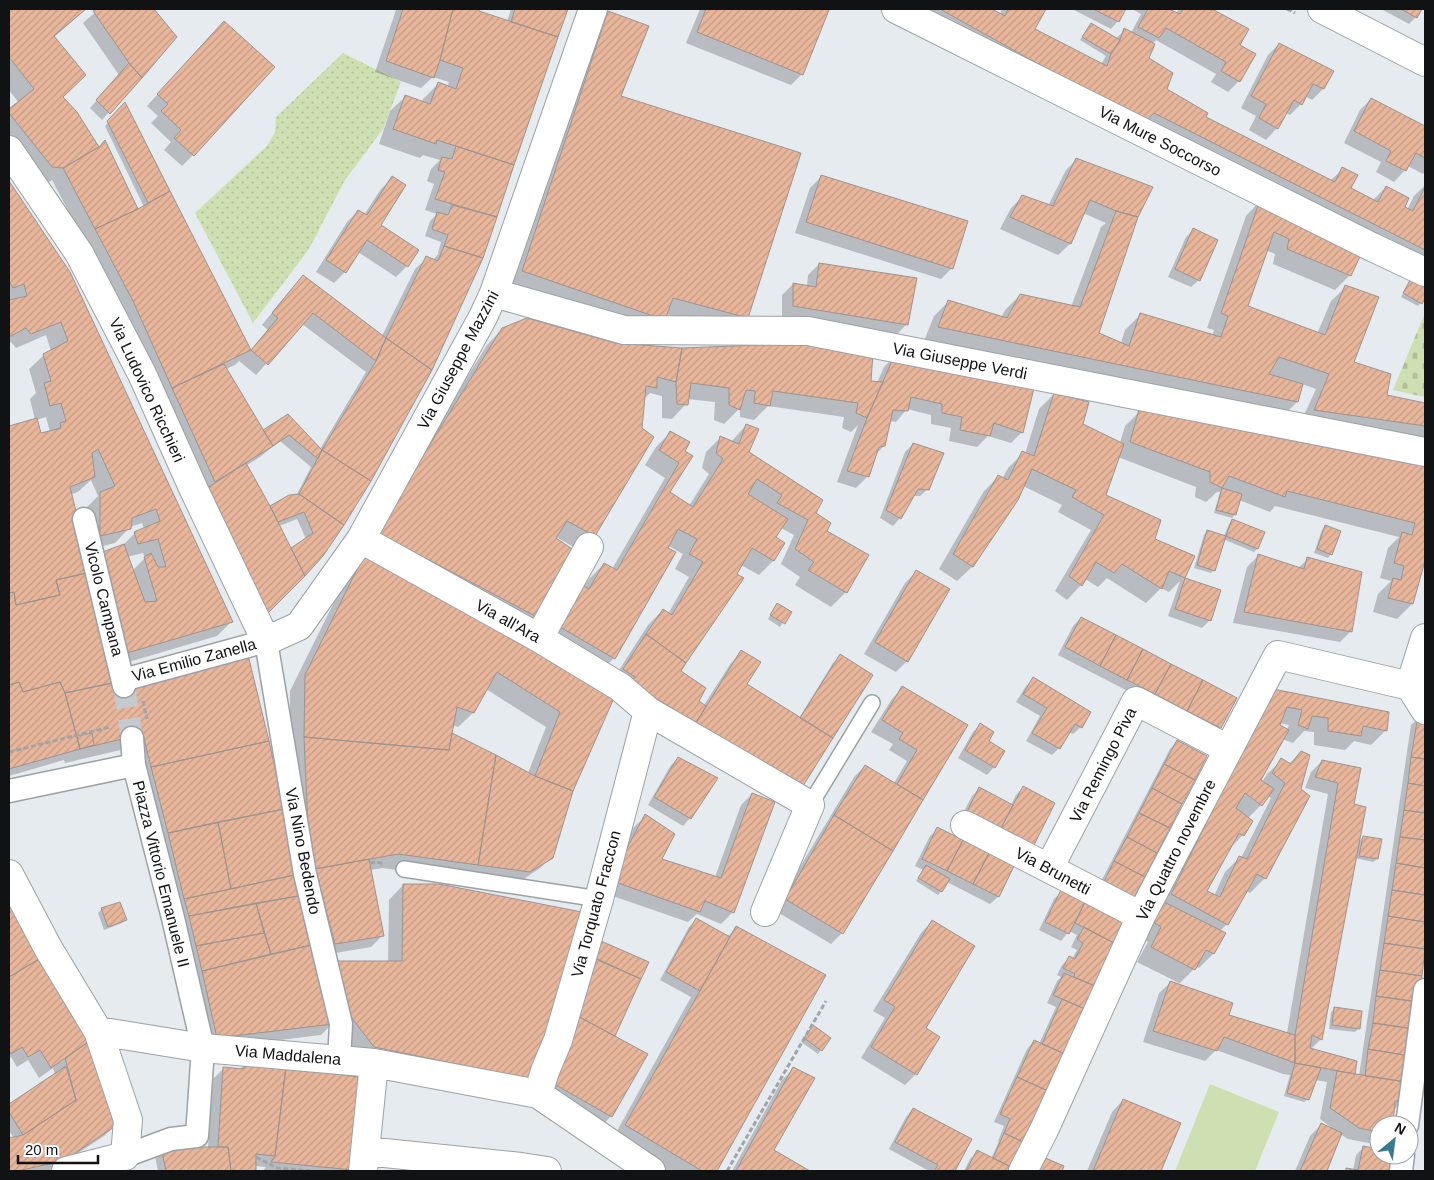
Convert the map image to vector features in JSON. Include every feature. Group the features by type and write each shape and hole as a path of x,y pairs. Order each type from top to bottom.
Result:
{"street":[{"name":"Via Giuseppe Mazzini","path":"266,641 299,626 361,539 494,293 593,9"},
{"name":"Via Mure Soccorso","path":"896,9 1425,272"},
{"path":"1322,9 1425,62"},
{"name":"Via Ludovico Ricchieri","path":"9,150 79,253 142,374 194,490 266,641"},
{"name":"Via Giuseppe Verdi","path":"494,293 624,330 808,331 1425,452"},
{"name":"Vicolo Campana","path":"84,519 123,683"},
{"name":"Via all'Ara","path":"361,539 539,638 620,687 648,711 810,805"},
{"path":"539,638 589,547"},
{"path":"1425,638 1410,686 1425,710"},
{"name":"Via Emilio Zanella","path":"123,683 266,641"},
{"name":"Via Nino Bedendo","path":"266,641 305,874 341,1024 339,1060"},
{"name":"Via Quattro novembre","path":"1023,1171 1044,1130 1141,916 1278,655 1410,686"},
{"name":"Via Remingo Piva","path":"1049,868 1136,701 1228,749"},
{"name":"Via Torquato Fraccon","path":"538,1094 558,1040 599,899 648,711"},
{"path":"134,766 135,729"},
{"name":"Piazza Vittorio Emanuele II","path":"9,791 134,766 173,918 203,1048 197,1136 171,1139 130,1163"},
{"path":"765,912 810,805"},
{"name":"Via Brunetti","path":"965,825 1141,916"},
{"path":"9,874 48,948 98,1031 128,1120 130,1163 66,1171"},
{"path":"1408,1115 1425,990"},
{"path":"98,1031 203,1048"},
{"name":"Via Maddalena","path":"203,1048 374,1063 538,1094"},
{"path":"374,1063 364,1161 511,1166 548,1171"},
{"path":"538,1094 651,1171"}],"lane":[{"path":"810,805 872,702"},
{"path":"404,869 599,899"}],"path":[{"path":"135,729 147,718"},
{"path":"9,752 112,726"},
{"path":"727,1171 826,1001"},
{"path":"256,1157 277,1168 310,1171"}],"green space":[{"path":"343,53 401,82 383,129 345,180 309,249 253,323 195,213 267,146 275,132 276,117"},
{"path":"1425,313 1425,397 1393,390"},
{"path":"1210,1084 1279,1112 1255,1171 1175,1171"}],"building":[{"path":"9,9 86,9 54,36 86,75 63,97 77,112 99,147 63,168 52,167 9,113 9,109 34,89 9,57"},
{"path":"97,9 154,9 177,37 142,78 129,63 93,11"},
{"path":"403,9 453,9 434,78 386,61"},
{"path":"453,9 479,9 479,11 558,37 514,165 437,140 436,144 393,129 405,95 430,104 438,82 456,89 463,68 440,60"},
{"path":"515,9 568,9 558,37 511,22"},
{"path":"706,9 829,10 803,75 697,32"},
{"path":"940,9 992,9 1005,16 1008,9 1046,9 1035,29 1107,66 1124,28 1155,44 1149,58 1173,73 1167,89 1208,113 1206,117 1335,182 1342,167 1358,175 1351,188 1378,202 1386,186 1409,198 1405,207 1413,211 1425,187 1425,250 1154,113 1144,123"},
{"path":"1093,9 1126,9 1119,22"},
{"path":"1148,9 1169,9 1180,14 1183,9 1212,9 1249,29 1240,45 1256,54 1240,82 1221,71 1226,62 1166,28 1159,38 1138,27"},
{"path":"1401,9 1422,9 1417,18"},
{"path":"608,11 649,26 621,96 801,153 748,318 673,298 665,320 522,271"},
{"path":"224,21 275,67 194,156 174,138 181,130 161,111 168,104 157,94"},
{"path":"1091,23 1120,40 1111,54 1082,37"},
{"path":"1279,43 1334,71 1324,89 1313,84 1302,105 1294,100 1278,129 1259,118 1266,104 1251,96"},
{"path":"129,63 142,78 110,114 96,100"},
{"path":"1371,98 1425,126 1425,158 1416,153 1406,171 1386,161 1391,151 1354,131"},
{"path":"125,102 170,191 148,203 107,121"},
{"path":"105,140 138,209 95,229 63,168 99,147"},
{"path":"456,146 514,165 497,217 435,199 445,172 438,170 442,157 452,159"},
{"path":"1076,158 1153,187 1138,217 1116,211 1090,200 1071,244 1010,217 1022,195 1053,206"},
{"path":"821,175 968,221 953,269 806,222"},
{"path":"392,176 406,185 381,225 419,250 408,267 367,240 346,273 326,260 358,210 367,215"},
{"path":"9,181 70,272 233,622 127,653 97,554 124,544 145,602 157,601 144,557 151,553 158,567 166,567 158,539 138,544 134,532 160,521 156,509 132,518 131,529 100,536 100,492 115,486 98,449 92,453 95,477 70,487 91,572 56,580 60,595 16,605 14,592 9,593 9,426 37,418 41,433 61,428 60,423 66,421 61,403 50,406 44,383 51,381 43,354 68,341 61,322 31,334 26,328 9,337 9,300 27,296 24,284 13,288 9,281"},
{"path":"170,191 251,350 172,388 133,301 95,229 138,209"},
{"path":"1260,200 1363,250 1351,276 1287,249 1289,239 1274,232 1248,306 1325,335 1345,285 1379,297 1354,362 1391,374 1387,395 1425,403 1425,426 1314,410 1329,374 1279,357 1269,374 1303,384 1298,402 938,327 948,300 1007,318 1020,294 1080,307 1116,211 1138,217 1099,333 1129,346 1140,313 1221,337 1228,316 1221,313"},
{"path":"452,205 497,217 483,258 444,246 448,235 432,229 437,212 448,215"},
{"path":"1193,228 1218,240 1200,281 1175,269"},
{"path":"444,246 483,258 432,370 386,338 426,256 438,261"},
{"path":"819,263 917,278 908,325 793,306 793,283 816,287"},
{"path":"303,275 386,338 376,361 313,313 268,365 251,350 278,318 272,313"},
{"path":"1413,275 1425,281 1425,298 1422,304 1403,293"},
{"path":"527,318 615,343 682,348 676,382 657,377 657,388 646,386 642,428 654,437 595,536 567,521 556,538 575,551 537,617 376,532 502,328"},
{"path":"386,338 432,370 371,481 322,450 376,361"},
{"path":"811,343 873,354 871,381 883,382 867,418 856,413 858,403 773,391 770,406 754,403 755,391 746,390 740,410 729,405 729,388 691,383 688,405 677,404 676,382 682,348"},
{"path":"895,354 1034,388 1023,433 994,423 990,436 960,430 962,417 942,413 942,404 911,397 908,411 893,410 885,446 879,447 869,477 847,471 867,418"},
{"path":"224,364 273,446 215,482 172,388"},
{"path":"1054,393 1089,402 1083,424 1124,444 1106,495 1161,520 1155,539 1195,556 1185,578 1169,571 1162,589 1122,564 1114,573 1096,562 1082,586 1069,576 1104,515 1072,497 1076,490 1032,469 1018,500 973,567 953,554 998,475 1008,480 1022,451 1034,456"},
{"path":"1139,409 1425,464 1425,561 1413,604 1388,598 1393,578 1401,580 1404,566 1394,563 1402,532 1412,535 1415,523 1287,491 1285,497 1229,476 1222,488 1210,482 1210,472 1130,442"},
{"path":"288,414 322,450 318,459 289,435 273,446 263,430"},
{"path":"746,424 759,429 749,452 823,500 816,513 831,523 827,531 869,555 847,593 808,570 814,562 795,549 808,520 777,503 782,495 757,479 748,494 788,519 776,537 785,543 774,561 752,548 737,574 744,578 686,663 646,634 663,609 672,615 703,562 689,554 697,539 678,529 668,548 676,552 615,659 560,627 583,586 589,589 604,563 617,570 679,463 659,450 670,431 690,442 685,451 693,456 670,492 693,507 723,459 716,453 720,436 739,444"},
{"path":"913,443 944,453 929,490 918,489 901,519 886,510"},
{"path":"322,450 371,481 344,525 299,494"},
{"path":"246,463 305,576 268,613 204,490"},
{"path":"1222,488 1242,494 1236,515 1216,510"},
{"path":"299,494 344,525 323,556 305,576 291,548 313,533 304,512 278,522 270,506 289,495"},
{"path":"1232,519 1265,532 1258,549 1226,536"},
{"path":"1325,525 1341,531 1332,555 1317,549"},
{"path":"1207,530 1226,536 1215,571 1197,565"},
{"path":"365,553 611,691 614,698 573,791 535,776 560,712 497,672 474,713 457,707 449,750 304,737 305,675"},
{"path":"1258,554 1304,569 1307,557 1362,572 1352,632 1244,612"},
{"path":"916,570 950,589 908,662 875,642"},
{"path":"91,572 120,681 65,693 60,682 23,692 19,682 9,685 9,593 14,592 16,605 60,595 56,580"},
{"path":"1185,578 1221,590 1211,621 1175,609"},
{"path":"777,603 792,612 785,624 770,615"},
{"path":"1081,617 1116,635 1100,666 1065,647"},
{"path":"646,634 686,663 681,671 706,688 699,701 706,706 696,723 631,683 635,677 623,669"},
{"path":"1116,635 1143,649 1127,680 1100,666"},
{"path":"1143,649 1171,664 1155,694 1127,680"},
{"path":"741,650 761,662 747,684 833,738 801,789 696,723"},
{"path":"840,654 873,675 833,738 800,718"},
{"path":"248,655 269,741 151,767 143,734 80,749 65,693"},
{"path":"1171,664 1203,680 1187,711 1155,694"},
{"path":"1033,677 1091,712 1082,728 1075,724 1060,749 1032,733 1047,708 1023,694"},
{"path":"1203,680 1237,698 1221,728 1187,711"},
{"path":"19,682 23,692 60,682 65,693 80,749 9,769 9,685"},
{"path":"902,686 968,725 923,800 897,784 917,750 899,739 903,733 882,720"},
{"path":"1273,689 1389,712 1387,731 1363,726 1361,736 1328,731 1328,718 1312,716 1308,729 1298,725 1302,710 1287,707 1280,725 1289,730 1261,780 1274,789 1262,806 1245,793 1236,808 1253,821 1244,836 1239,833 1207,891 1220,897 1239,856 1247,859 1285,783 1272,773 1281,758 1291,764 1301,751 1310,755 1301,789 1310,796 1266,879 1257,874 1228,925 1171,894"},
{"path":"1418,716 1425,726 1425,759 1411,757"},
{"path":"980,723 994,732 989,741 1005,751 995,768 965,750"},
{"path":"92,733 94,745 80,749 77,736"},
{"path":"452,733 496,755 478,865 398,854 315,869 308,830 304,737 449,750"},
{"path":"1177,740 1207,756 1195,780 1164,764"},
{"path":"269,741 284,809 168,833 151,767"},
{"path":"496,755 535,776 573,791 553,858 530,872 478,865"},
{"path":"678,757 718,778 691,819 654,797"},
{"path":"1411,757 1425,759 1425,786 1408,783"},
{"path":"1322,760 1361,768 1354,804 1366,807 1322,1040 1312,1035 1310,1048 1357,1061 1355,1074 1295,1063 1295,1035 1338,783 1315,777"},
{"path":"1164,764 1195,780 1182,804 1152,788"},
{"path":"865,765 923,800 893,851 834,815"},
{"path":"1408,783 1425,786 1425,813 1404,810"},
{"path":"1023,786 1055,803 1032,849 999,832"},
{"path":"979,787 1013,805 999,832 966,814"},
{"path":"1152,788 1182,804 1170,828 1139,813"},
{"path":"752,793 775,802 734,913 705,901 700,912 618,883 624,854 645,814 675,834 662,859 721,878"},
{"path":"284,809 299,874 231,889 218,822"},
{"path":"1404,810 1425,813 1425,840 1400,837"},
{"path":"1139,813 1170,828 1157,853 1127,837"},
{"path":"834,815 893,851 843,934 785,899"},
{"path":"218,822 231,889 184,899 168,833"},
{"path":"937,827 963,840 947,871 922,859"},
{"path":"1363,836 1382,839 1378,859 1359,856"},
{"path":"1127,837 1157,853 1145,877 1114,861"},
{"path":"1400,837 1425,840 1425,868 1396,863"},
{"path":"963,840 989,853 973,884 947,871"},
{"path":"989,853 1014,866 999,897 973,884"},
{"path":"369,859 384,936 335,944 315,869"},
{"path":"1114,861 1145,877 1132,901 1102,886"},
{"path":"1396,863 1425,868 1425,895 1392,890"},
{"path":"926,865 950,879 942,892 918,878"},
{"path":"299,874 304,895 189,916 184,899"},
{"path":"403,884 439,884 587,913 534,1080 374,1047 345,1009 336,961 402,961"},
{"path":"9,890 46,955 9,977"},
{"path":"1061,890 1085,902 1069,934 1045,922"},
{"path":"1392,890 1425,895 1425,922 1388,916"},
{"path":"304,895 316,944 271,954 256,903"},
{"path":"1160,900 1226,933 1214,954 1206,950 1195,970 1151,947 1161,927 1150,920"},
{"path":"120,902 127,920 108,927 101,908"},
{"path":"1085,902 1127,923 1116,944 1075,923"},
{"path":"256,903 264,933 196,946 189,916"},
{"path":"1388,916 1425,922 1425,949 1384,943"},
{"path":"696,918 730,937 700,991 666,972"},
{"path":"932,920 975,946 926,1028 940,1037 917,1075 871,1047 895,1007 884,1000"},
{"path":"736,926 826,975 717,1171 702,1171 625,1125"},
{"path":"1084,927 1116,944 1095,986 1074,977 1075,974 1063,968 1069,956 1075,959 1083,943 1077,939"},
{"path":"264,933 271,954 202,971 196,946"},
{"path":"601,941 649,962 641,979 593,958"},
{"path":"1384,943 1425,949 1422,976 1380,970"},
{"path":"316,944 333,1024 217,1038 202,971"},
{"path":"46,955 94,1038 51,1068 40,1050 28,1057 22,1047 11,1054 9,1050 9,977"},
{"path":"591,956 641,979 615,1036 572,1013"},
{"path":"1380,970 1422,976 1418,1002 1376,996"},
{"path":"1064,973 1095,986 1085,1009 1053,995"},
{"path":"1170,981 1233,1003 1229,1015 1295,1035 1295,1063 1224,1037 1217,1051 1153,1031"},
{"path":"1376,996 1418,1002 1414,1029 1373,1023"},
{"path":"1062,999 1085,1009 1065,1054 1042,1044"},
{"path":"1334,1007 1362,1011 1360,1029 1332,1025"},
{"path":"572,1013 648,1054 612,1117 547,1080"},
{"path":"1373,1023 1414,1029 1410,1056 1368,1049"},
{"path":"813,1025 831,1038 822,1051 804,1038"},
{"path":"94,1038 117,1125 63,1161 9,1171 9,1138 23,1135 76,1100 65,1058"},
{"path":"1034,1040 1065,1054 1048,1091 1017,1077"},
{"path":"1368,1049 1410,1056 1406,1082 1365,1076"},
{"path":"245,1061 286,1067 275,1156 256,1154 256,1171 231,1171 228,1147 218,1147 223,1067 244,1069"},
{"path":"1295,1063 1321,1068 1309,1100 1287,1093"},
{"path":"66,1066 76,1100 23,1135 9,1112 9,1104"},
{"path":"286,1067 358,1077 353,1170 271,1162 275,1156"},
{"path":"793,1067 815,1078 774,1150 810,1171 736,1171"},
{"path":"1337,1071 1406,1082 1403,1102 1395,1101 1394,1115 1369,1115 1369,1130 1359,1128 1330,1108"},
{"path":"1017,1077 1048,1091 1025,1143 1004,1133 1010,1119 1000,1114"},
{"path":"1123,1099 1181,1123 1161,1171 1093,1171"},
{"path":"913,1108 972,1139 955,1171 934,1171 938,1165 895,1142"},
{"path":"1321,1123 1342,1133 1327,1171 1300,1171"},
{"path":"1004,1133 1025,1143 1013,1168 993,1158"},
{"path":"1363,1146 1369,1147 1369,1165 1399,1165 1398,1171 1346,1171 1346,1168 1358,1170"},
{"path":"161,1147 228,1147 231,1171 166,1171"},
{"path":"977,1150 1013,1168 1012,1171 966,1171"},
{"path":"1043,1157 1064,1166 1062,1171 1037,1171"}],"tunnel":[{"path":"124,686 132,738"}]}
